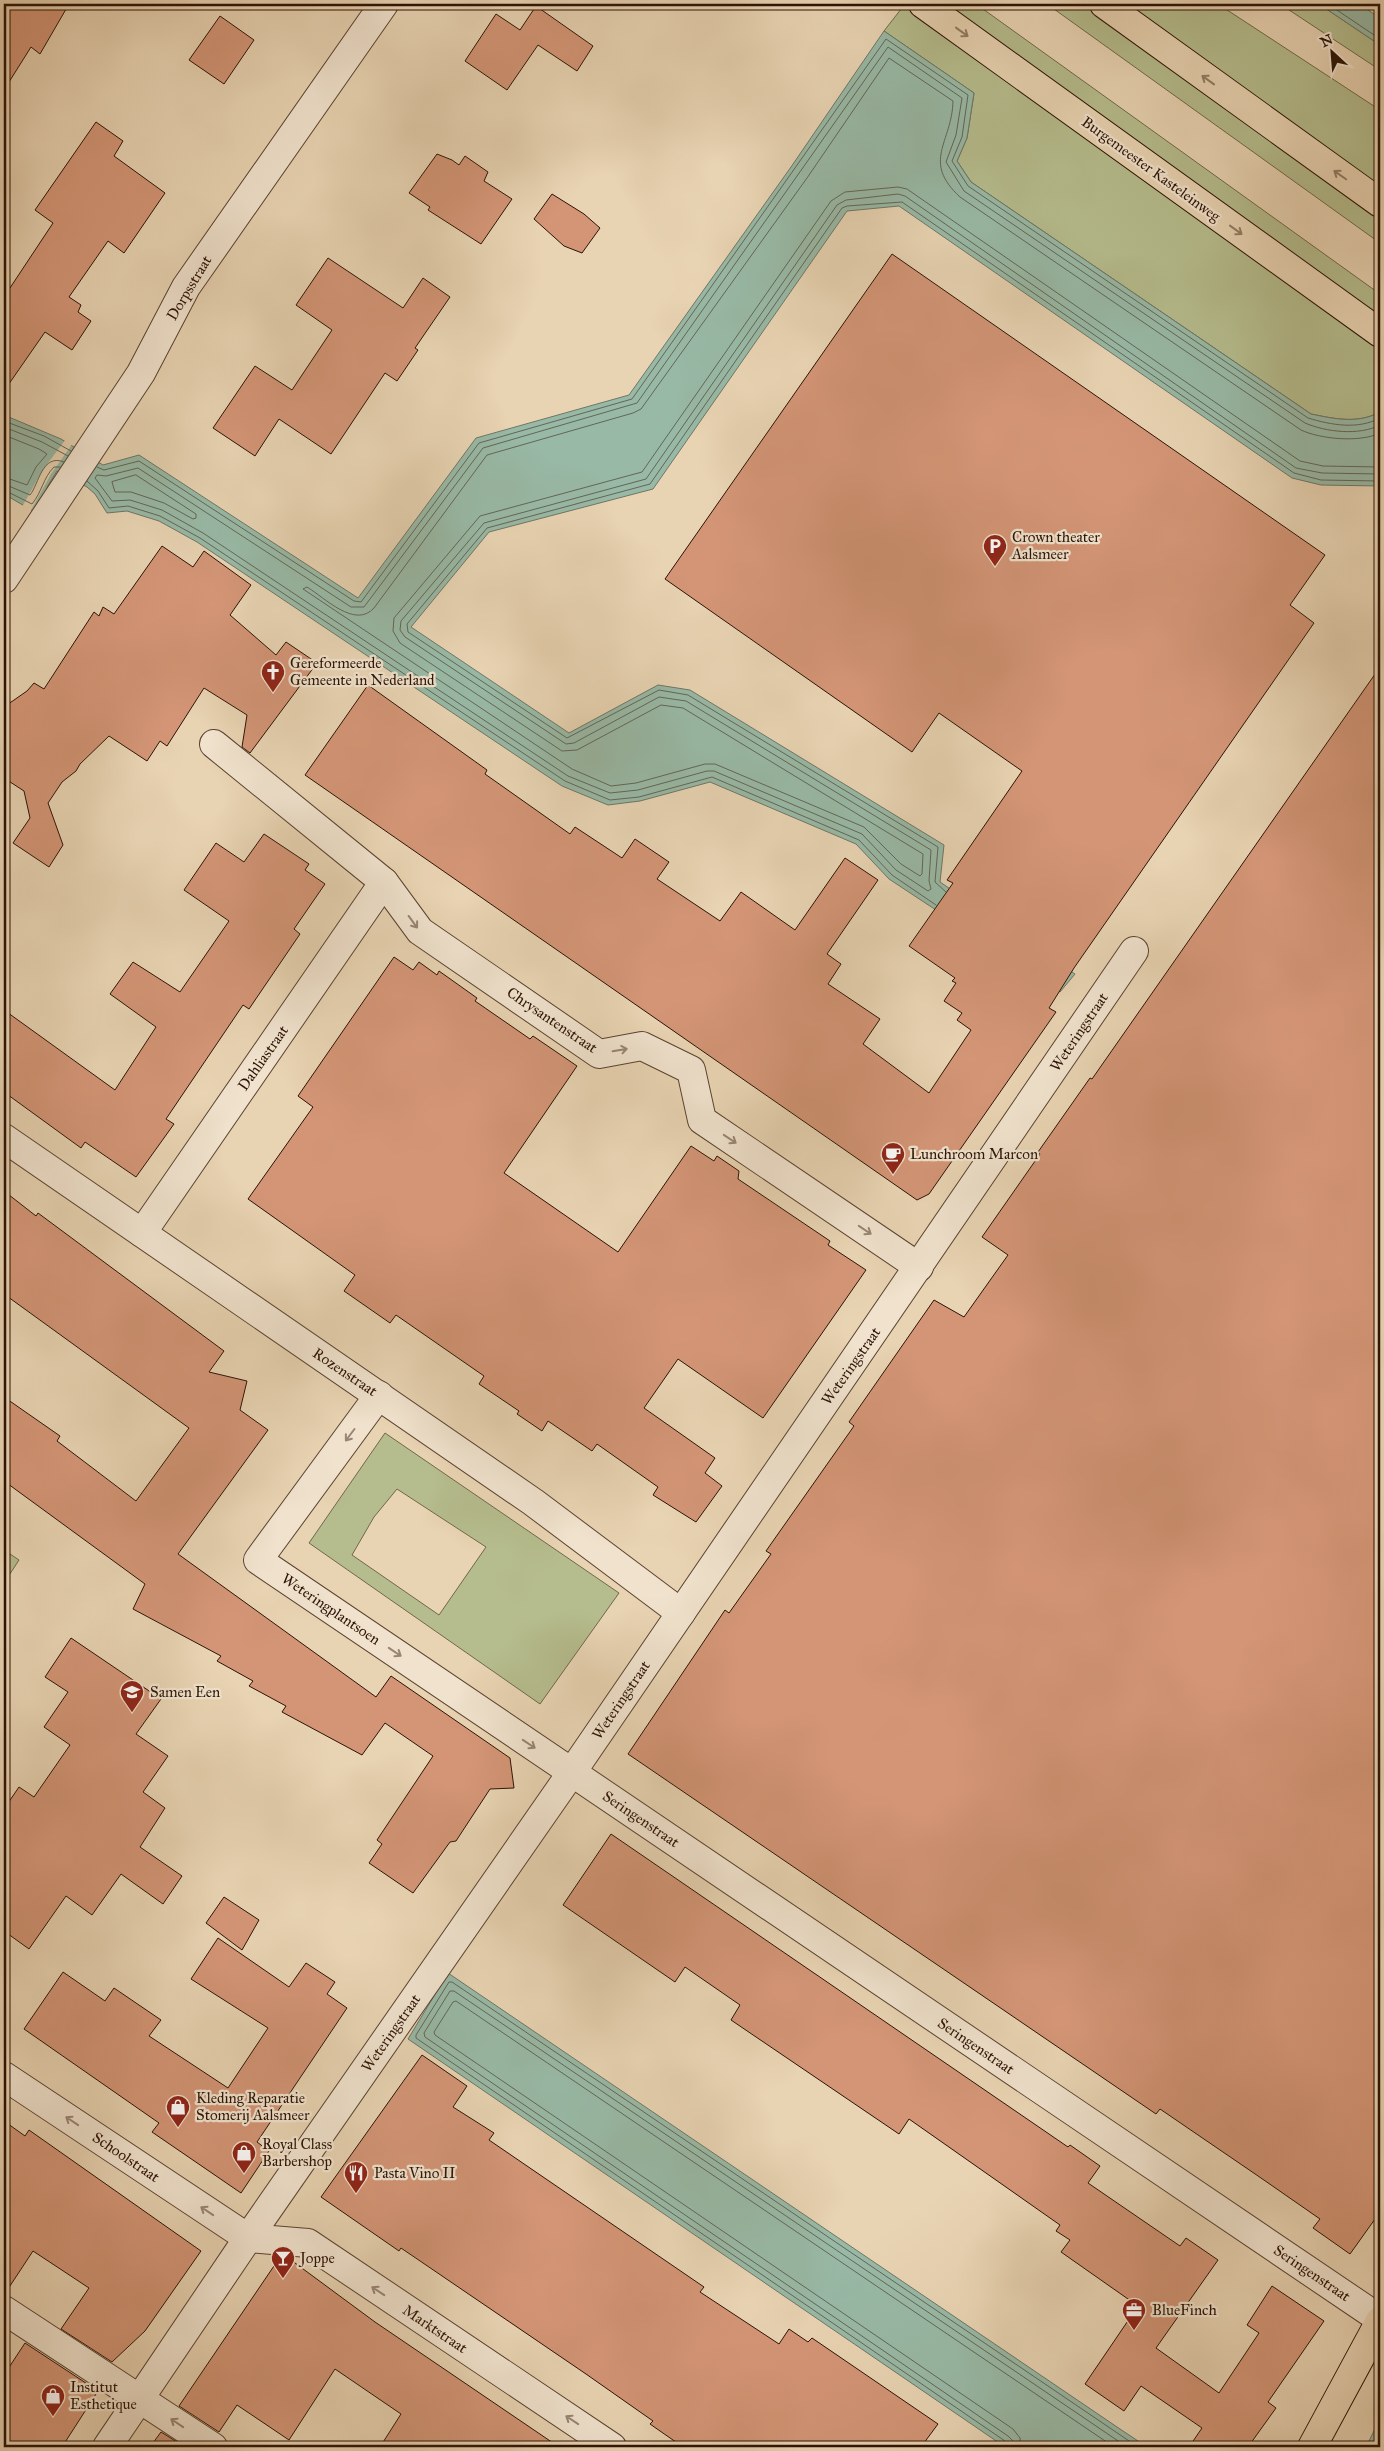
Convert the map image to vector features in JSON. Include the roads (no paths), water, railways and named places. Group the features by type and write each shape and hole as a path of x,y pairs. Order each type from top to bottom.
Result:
{"main road":[{"name":"Burgemeester Kasteleinweg","path":"923,4 1380,333"},
{"path":"1104,4 1380,203"},
{"path":"1312,2447 1380,2320"}],"street":[{"name":"Dorpsstraat","path":"4,579 88,450 141,374 186,287 378,6"},
{"name":"Chrysantenstraat","path":"214,744 384,882 420,931 599,1054 642,1046 691,1070 702,1120 920,1267"},
{"name":"Dahliastraat","path":"142,1233 384,882"},
{"name":"Weteringstraat","path":"107,2447 248,2238 920,1267 1134,951"},
{"name":"Rozenstraat","path":"4,1138 533,1502 681,1613"},
{"name":"Weteringplantsoen","path":"379,1396 258,1560 572,1772"},
{"name":"Seringenstraat","path":"572,1772 1380,2320"},
{"name":"Schoolstraat","path":"4,2076 248,2238"},
{"name":"Marktstraat","path":"248,2238 308,2243 612,2447"},
{"path":"4,2310 213,2447"}],"water":[{"path":"1319,4 1359,4 1380,18 1380,45"},
{"path":"884,31 974,93 967,138 957,161 971,182 1311,414 1338,419 1355,419 1372,416 1380,412 1380,486 1321,485 1292,478 899,206 847,211 653,489 489,532 411,627 569,733 658,685 690,690 944,845 940,882 1075,974 1060,992 889,879 856,844 710,782 640,801 608,805 562,786 197,542 159,521 127,511 107,513 95,494 87,487 57,471 47,487 48,490 33,511 4,494 4,415 61,439 103,465 139,455 358,598 476,438 629,395 791,167"},
{"path":"448,1973 1147,2447 1005,2447 408,2039"},
{"path":"1380,2419 1380,2447 1366,2447"}],"place":[{"name":"Crown theater Aalsmeer","path":"995,567"},
{"name":"Gereformeerde Gemeente in Nederland","path":"273,693"},
{"name":"Lunchroom Marcon","path":"893,1175"},
{"name":"Samen Een","path":"132,1713"},
{"name":"Kleding Reparatie Stomerij Aalsmeer","path":"178,2128"},
{"name":"Royal Class Barbershop","path":"244,2174"},
{"name":"Pasta Vino II","path":"356,2194"},
{"name":"Joppe","path":"283,2279"},
{"name":"BlueFinch","path":"1134,2331"},
{"name":"Institut Esthetique","path":"53,2417"}]}
